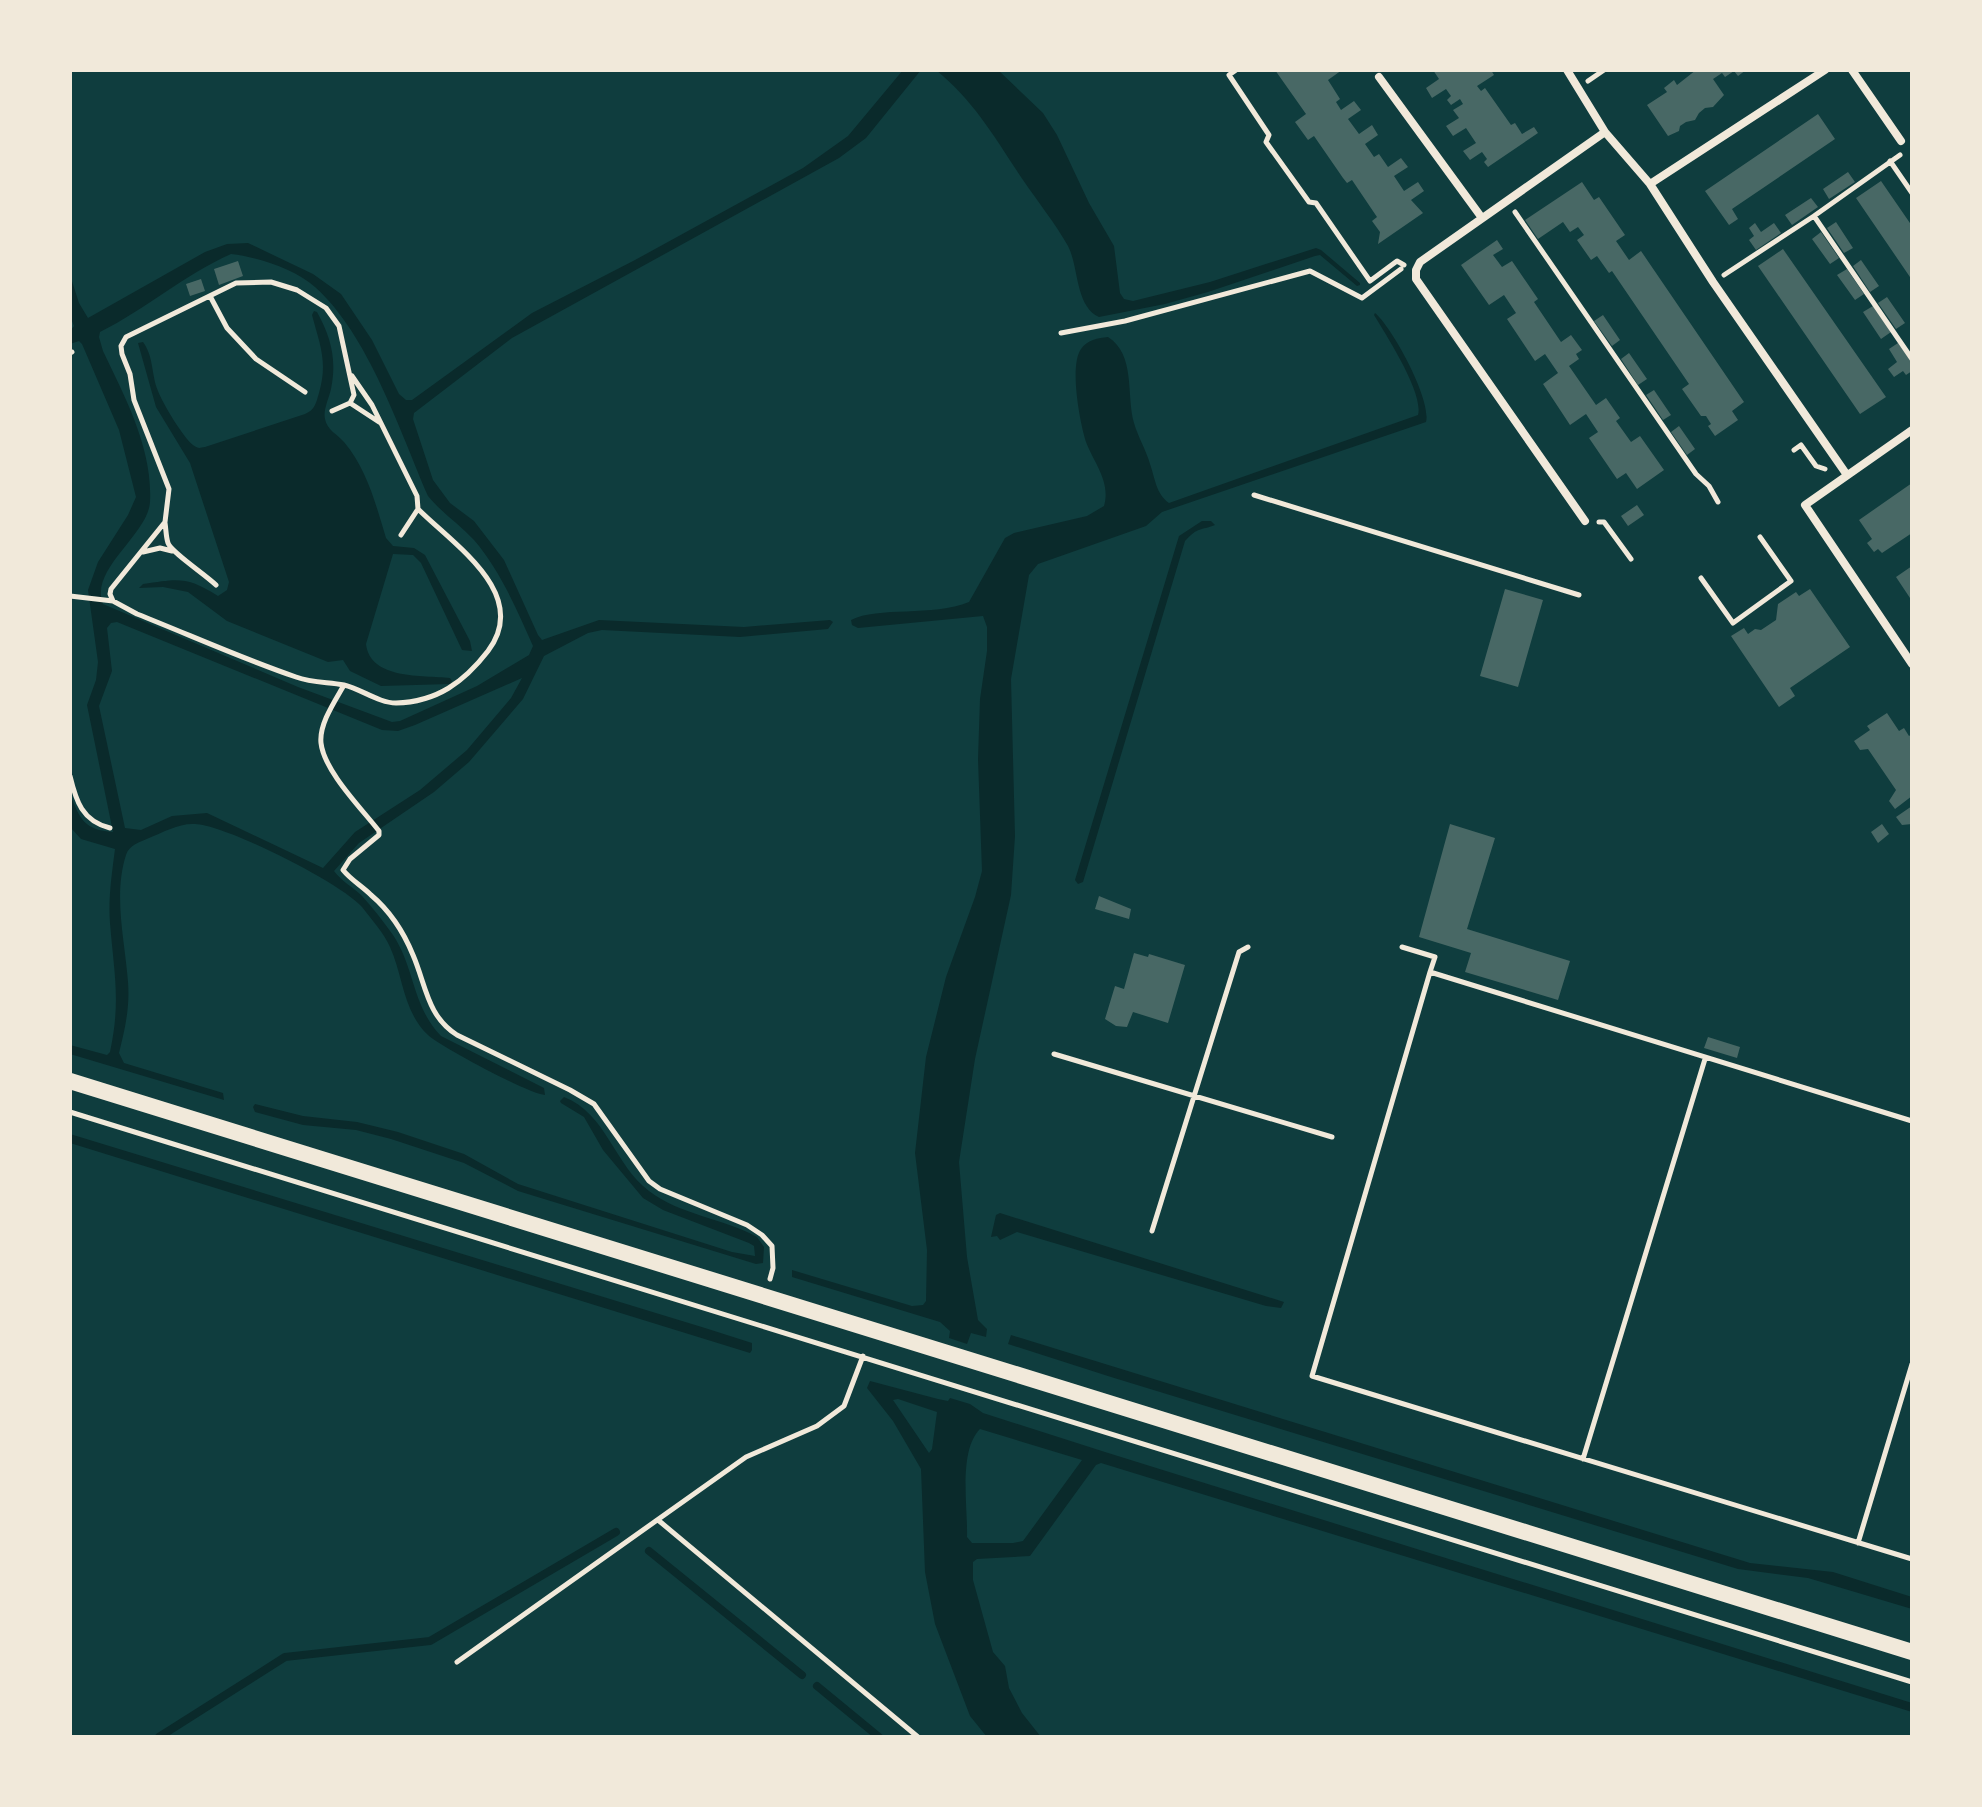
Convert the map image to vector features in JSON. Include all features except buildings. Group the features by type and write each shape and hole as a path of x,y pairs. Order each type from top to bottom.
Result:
{"main road":[{"path":"70,1081 1912,1652"}],"street":[{"path":"1567,70 1605,132 1650,184 1713,282 1847,475"},
{"path":"1650,184 1825,70"},
{"path":"1852,70 1901,141"},
{"path":"1379,77 1482,218"},
{"path":"1585,521 1416,279 1416,270 1420,262 1605,132"},
{"path":"1912,430 1805,505 1912,664"}],"lane":[{"path":"1254,495 1579,595"},
{"path":"1701,578 1733,623 1791,581 1760,537"}],"path":[{"path":"1061,333 1125,321 1310,271 1362,298 1405,266 1397,261 1370,281 1316,203 1309,202 1266,142 1269,135 1229,75 1236,70"},
{"path":"1713,282 1907,150"},
{"path":"1890,161 1912,193"},
{"path":"1507,201 1718,502"},
{"path":"1814,216 1912,359"},
{"path":"173,551 168,543 165,522 169,489 134,400 121,346 126,337 236,283 271,282 297,290 326,308 339,326 354,395 350,403 332,411"},
{"path":"210,296 227,328 256,359 305,392"},
{"path":"352,376 372,405 417,496 418,509 401,535"},
{"path":"350,403 382,425"},
{"path":"70,596 113,601 137,614 298,678 327,685 344,685 395,703 442,694 455,686 495,642 500,627 501,602 487,577 418,509"},
{"path":"1585,521 1604,522 1631,559"},
{"path":"113,601 111,589 165,522"},
{"path":"142,552 160,548 173,551 216,585"},
{"path":"344,685 329,713 321,743 336,777 378,829 379,835 350,859 343,870 391,915 414,956 434,1014 457,1035 594,1104 641,1170 660,1189 747,1225 762,1235 772,1246 773,1257 764,1298"},
{"path":"70,776 76,798 90,820 110,828"},
{"path":"1152,1231 1239,952 1248,947"},
{"path":"1402,947 1435,957 1312,1376 1912,1559"},
{"path":"1430,972 1912,1121"},
{"path":"1054,1054 1332,1137"},
{"path":"1583,1459 1705,1059"},
{"path":"70,1112 1912,1682"},
{"path":"457,1662 746,1457 817,1426 844,1406 870,1331"},
{"path":"1858,1543 1912,1364"},
{"path":"658,1520 918,1737"}],"water":[{"path":"903,70 921,70 866,138 839,158 512,338 414,413 413,419 433,480 450,503 474,521 504,560 542,640 599,620 744,627 833,622 828,629 740,637 602,630 588,633 544,656 523,699 469,762 434,792 359,843 334,871 362,896 393,935 406,960 424,1012 441,1036 544,1088 545,1095 485,1069 428,1035 408,1004 394,958 381,931 350,897 308,870 256,844 195,824 177,826 142,841 132,846 126,855 120,902 128,1000 119,1053 124,1063 223,1093 224,1100 70,1054 70,1045 107,1055 113,1034 116,987 110,905 115,849 81,839 71,828 70,794 84,822 95,829 113,832 87,705 96,680 98,662 88,590 98,562 136,497 119,430 82,344 79,341 70,344 70,331 74,326 70,316 70,275 79,303 88,318 205,252 227,244 248,243 313,274 341,294 372,340 399,394 406,400 412,400 532,313 803,168 848,136","holes":["231,254 286,269 315,287 334,307 351,330 381,385 428,496 474,540 500,577 533,646 529,655 477,686 392,722 298,687 103,604 101,591 104,578 147,514 150,482 136,424 103,351 100,332","117,622 382,730 398,731 415,725 522,678 511,698 467,750 420,790 355,832 323,868 207,813 172,816 141,830 125,828 99,706 112,671 107,628"]},
{"path":"936,70 998,70 1043,113 1114,246 1120,293 1124,299 1133,301 1210,282 1316,248 1360,285 1357,286 1320,255 1208,292 1099,317 1086,304 1072,255 1058,229 984,121"},
{"path":"314,311 326,330 333,358 326,423 359,464 386,538 393,546 414,548 425,555 470,641 472,651 462,650 421,563 413,555 393,554 366,644 370,656 387,670 450,678 450,684 381,686 350,671 343,660 328,662 227,621 188,592 163,587 139,588 143,584 182,581 198,585 218,596 227,590 229,582 190,463 156,407 138,343 143,342 147,348 156,385 169,412 189,441 201,448 305,414 313,408 323,372 322,354 312,315"},
{"path":"1375,313 1409,364 1423,398 1426,422 1162,512 1146,526 1038,564 1029,575 1011,679 1015,836 1011,895 975,1059 959,1162 967,1257 978,1320 987,1329 986,1337 971,1333 967,1344 949,1338 950,1331 940,1322 792,1277 792,1270 912,1306 923,1305 926,1301 927,1250 915,1153 926,1057 946,977 982,871 978,759 980,699 987,651 987,627 983,616 858,628 852,625 851,620 876,613 939,609 969,602 1005,538 1014,533 1087,516 1104,506 1105,489 1086,442 1077,395 1076,368 1083,346 1108,337 1123,354 1134,423 1159,490 1169,503 1418,415 1410,379"},
{"path":"1202,521 1211,521 1215,525 1197,531 1185,541 1083,882 1078,884 1075,880 1179,536"},
{"path":"564,1097 579,1105 601,1127 627,1168 649,1191 674,1206 757,1237 764,1247 763,1263 756,1264 518,1191 464,1163 391,1139 356,1130 303,1125 255,1112 253,1107 255,1104 303,1116 357,1122 398,1132 464,1154 518,1184 732,1252 755,1256 754,1246 749,1243 663,1210 643,1198 603,1150 584,1117 561,1103"},
{"path":"70,1134 705,1328 752,1343 752,1350 750,1353 70,1143"},
{"path":"1000,1213 1284,1302 1281,1308 1266,1306 1017,1232 1000,1240 997,1236 991,1237 996,1215"},
{"path":"1011,1335 1750,1563 1833,1572 1912,1597 1912,1609 1808,1578 1738,1569 1008,1344"},
{"path":"870,1381 970,1404 983,1413 1105,1452 1912,1703 1912,1712 1101,1463 1096,1465 1030,1556 977,1559 973,1562 973,1580 993,1652 1005,1666 1009,1688 1022,1713 1041,1737 987,1737 970,1716 935,1624 925,1572 921,1469 893,1421 867,1388","holes":["893,1400 937,1412 929,1453","980,1429 1082,1460 1023,1541 972,1543 967,1537 966,1465 973,1439"]}],"waterway":[{"path":"159,1737 285,1657 430,1641 616,1532"},
{"path":"649,1551 802,1675"},
{"path":"817,1686 879,1737"}]}
